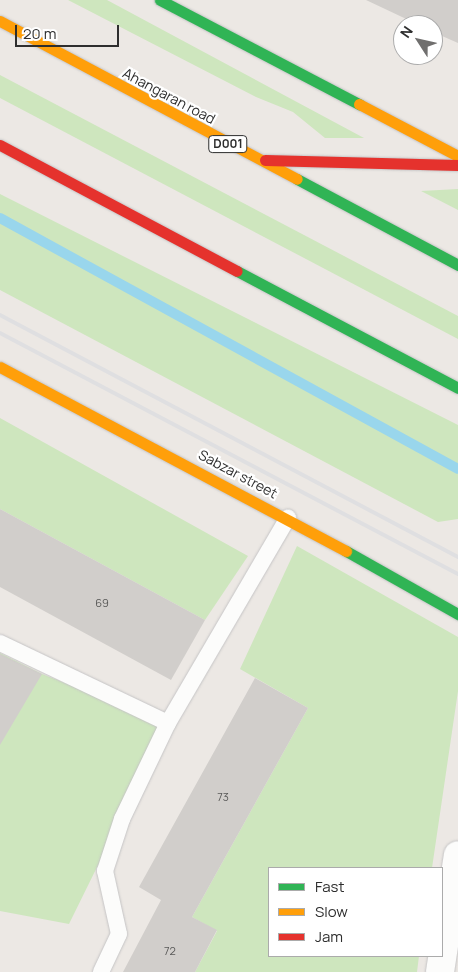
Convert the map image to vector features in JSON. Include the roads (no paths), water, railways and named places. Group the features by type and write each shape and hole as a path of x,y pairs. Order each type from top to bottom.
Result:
{"main road":[{"path":"160,0 458,156"},
{"name":"Ahangaran road","path":"0,21 257,160 458,265"},
{"path":"0,145 458,388"},
{"path":"257,160 458,165"},
{"name":"Sabzar street","path":"0,367 288,518 458,614"}],"street":[{"path":"443,952 458,854"},
{"path":"440,972 442,957"}],"lane":[{"path":"101,972 119,934 105,870 122,819 168,723 288,518"},
{"path":"0,643 168,723"}],"waterway":[{"path":"0,218 458,469"}],"railway":[{"path":"0,315 458,557"},
{"path":"0,333 458,574"}]}
